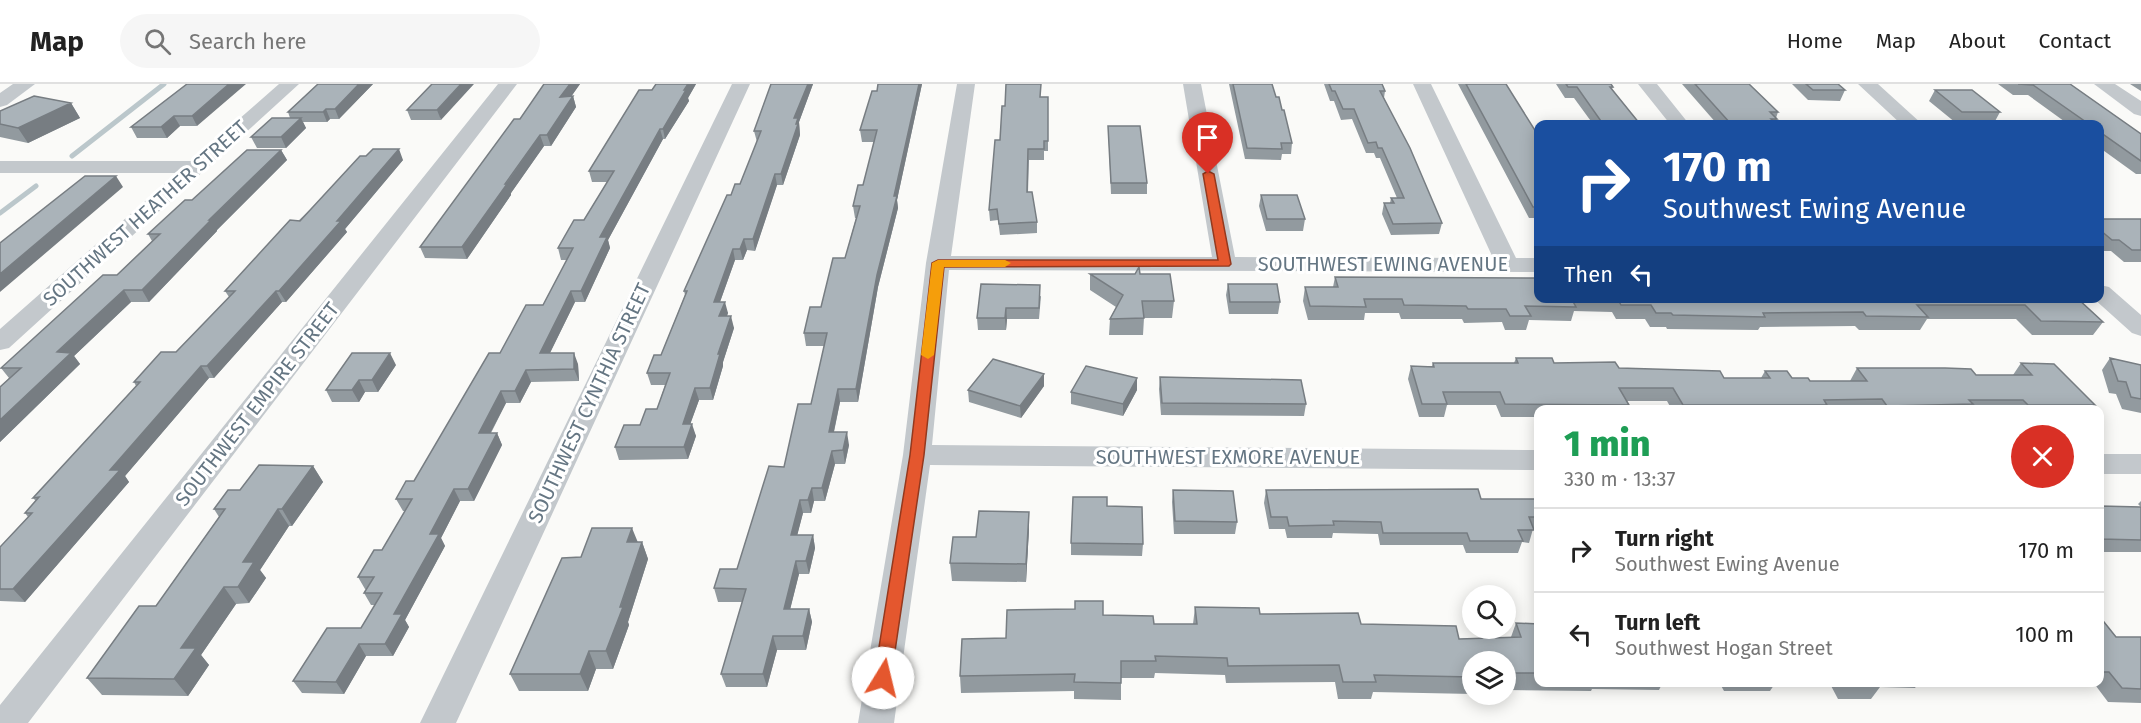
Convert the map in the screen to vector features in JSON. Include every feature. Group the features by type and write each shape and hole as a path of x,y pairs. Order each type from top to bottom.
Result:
{"street":[{"path":"0,101 26,84"},
{"name":"SOUTHWEST HEATHER STREET","path":"0,342 290,84"},
{"name":"SOUTHWEST EMPIRE STREET","path":"7,723 508,84"},
{"name":"SOUTHWEST CYNTHIA STREET","path":"438,723 741,84"},
{"path":"876,723 917,455 938,263 966,84"},
{"path":"1192,84 1225,264"},
{"path":"1422,84 1508,265"},
{"path":"1647,84 1677,120"},
{"path":"1867,84 1908,120"},
{"path":"2103,84 2141,110"},
{"path":"0,167 195,167"},
{"name":"SOUTHWEST EWING AVENUE","path":"938,263 1534,265"},
{"path":"2104,296 2141,328"},
{"name":"SOUTHWEST EXMORE AVENUE","path":"917,455 1534,460"},
{"path":"2104,464 2141,464"}],"building":[{"path":"187,84 229,84 192,116 174,116 161,127 131,127"},
{"path":"318,84 359,84 335,109 326,109 323,112 288,112"},
{"path":"432,84 461,84 437,110 407,110"},
{"path":"544,84 570,84 560,97 573,96 547,135 540,135 462,247 420,247 514,119 520,119"},
{"path":"656,84 688,84 663,129 660,129 600,237 607,237 581,291 571,291 540,353 574,353 574,369 526,370 515,391 501,391 479,433 497,433 468,489 454,489 430,534 439,534 394,614 402,614 385,644 359,644 336,682 293,681 327,628 361,628 382,593 364,593 374,577 358,577 374,550 382,550 412,499 396,499 406,481 414,481 489,353 500,353 526,305 543,305 573,248 558,248 574,220 584,220 614,171 589,171 639,90 652,90"},
{"path":"771,84 808,84 794,118 798,118 796,124 798,124 781,174 775,174 753,239 744,239 740,249 733,249 714,302 725,302 719,316 731,316 718,354 720,354 710,388 695,388 683,424 692,424 684,447 615,447 624,425 640,425 646,409 657,409 670,373 647,373 654,355 661,355 687,291 684,291 727,195 731,195 735,184 740,184 761,131 754,131"},
{"path":"878,84 919,84 894,196 897,196 877,275 856,389 838,389 829,432 847,432 843,450 832,451 822,488 812,488 808,500 800,500 791,535 813,535 806,561 796,561 784,609 809,609 803,636 773,636 763,674 721,674 746,589 714,588 720,569 737,569 769,466 784,467 798,404 811,404 827,333 804,333 810,307 821,307 833,258 845,258 860,206 853,206 858,185 863,185 877,130 860,130 872,91 877,91"},
{"path":"1006,84 1041,84 1040,97 1048,97 1048,141 1044,141 1044,149 1028,149 1027,192 1032,192 1037,222 999,224 997,209 989,210 995,140 1000,140"},
{"path":"1233,84 1272,84 1276,97 1279,97 1282,110 1284,110 1292,143 1281,143 1282,149 1247,148"},
{"path":"1329,84 1382,84 1385,91 1380,91 1410,148 1442,223 1393,224 1384,203 1394,203 1391,198 1404,198 1382,148 1378,148 1376,142 1368,143 1354,109 1343,109 1335,91 1332,91"},
{"path":"1466,84 1506,84 1534,129 1533,207"},
{"path":"1566,84 1611,84 1613,87 1610,87 1637,120 1600,120 1577,87 1568,87"},
{"path":"1695,84 1749,84 1778,112 1770,112 1777,119 1772,120 1727,120"},
{"path":"1806,84 1838,84 1845,90 1813,90"},
{"path":"2018,84 2070,84 2141,134 2141,161 2104,135 2104,120 2083,120 2033,85"},
{"path":"1935,90 1972,90 2000,112 1962,112"},
{"path":"34,96 71,103 18,128 0,124 0,111"},
{"path":"272,118 301,118 281,137 251,137"},
{"path":"1108,126 1140,126 1147,183 1111,183"},
{"path":"373,149 399,149 337,221 341,221 279,291 276,291 207,366 201,366 110,470 120,470 13,589 0,589 0,547 32,513 25,513 39,497 33,498 140,382 134,382 161,352 176,352 235,291 225,291 290,220 300,221 360,156 366,156"},
{"path":"247,150 281,150 142,290 124,290 57,352 71,353 0,420 0,387 21,368 1,368 103,275 117,275 160,234 148,234 185,200 192,200"},
{"path":"85,176 116,176 0,274 0,243"},
{"path":"1261,195 1297,195 1305,219 1267,219"},
{"path":"2104,219 2141,219 2141,250 2132,250 2119,240 2112,240 2104,233"},
{"path":"1139,267 1140,274 1170,274 1174,301 1142,301 1144,318 1110,319 1123,295 1090,274 1135,274"},
{"path":"1335,277 1534,278 1534,303 1574,303 1576,307 1525,306 1531,316 1510,316 1506,309 1404,305 1402,299 1364,299 1366,307 1310,306 1305,287 1338,287"},
{"path":"981,284 1040,285 1039,308 1006,308 1005,318 977,318"},
{"path":"1228,284 1277,284 1280,302 1230,302"},
{"path":"1620,303 2082,303 2103,322 2041,321 2025,305 1917,305 1928,317 1866,316 1863,312 1763,313 1765,317 1673,315 1656,313 1651,305 1621,305"},
{"path":"352,353 390,353 372,380 359,380 352,390 326,390"},
{"path":"1516,358 1552,358 1554,363 1615,362 1619,368 1720,371 1724,378 1770,378 1765,371 1787,371 1792,378 1808,378 1810,381 1867,381 1857,368 1971,369 1976,375 2032,375 2021,363 2054,364 2095,405 2028,405 2023,400 1969,400 1973,404 1886,405 1882,399 1824,400 1827,405 1683,405 1673,388 1619,388 1629,405 1505,404 1500,392 1443,392 1447,404 1422,404 1411,366 1434,367 1433,363 1518,363"},
{"path":"2110,358 2141,365 2141,399 2131,397 2126,382 2118,381"},
{"path":"993,359 1044,374 1020,406 968,390"},
{"path":"1086,366 1137,378 1123,404 1071,392"},
{"path":"1160,377 1301,380 1306,404 1162,403"},
{"path":"259,465 313,466 282,509 278,509 243,562 254,562 238,587 224,587 181,648 196,648 174,679 87,678 139,606 156,606 225,509 214,509 228,490 240,490"},
{"path":"1478,489 1481,499 1534,499 1534,517 1529,517 1534,530 1518,530 1523,541 1470,541 1467,533 1383,533 1381,522 1333,521 1334,525 1289,526 1287,517 1271,517 1266,490"},
{"path":"1173,490 1233,491 1237,522 1175,521"},
{"path":"1073,497 1107,497 1107,506 1142,507 1143,544 1071,543"},
{"path":"2104,506 2141,507 2141,540 2104,539"},
{"path":"979,511 1029,512 1026,564 950,563 953,537 976,537"},
{"path":"592,528 632,528 627,542 642,542 620,607 623,607 606,651 589,651 580,674 510,674 562,558 581,557"},
{"path":"1075,601 1103,601 1103,615 1153,616 1154,624 1197,624 1195,607 1259,608 1260,614 1358,613 1361,624 1456,626 1459,639 1516,639 1521,637 1516,623 1534,624 1534,673 1516,673 1516,651 1462,651 1462,677 1374,675 1376,682 1343,682 1339,665 1228,666 1227,658 1155,656 1156,661 1121,661 1121,683 1074,682 1075,674 960,676 962,639 1006,638 1007,610 1075,609"},
{"path":"2104,622 2116,637 2141,637 2141,689 2122,688 2109,672 2104,672"}],"waterway":[{"path":"72,156 164,84"},
{"path":"0,213 36,186"}],"slow traffic":[{"path":"928,355 938,263 1005,263"}],"route":[{"path":"883,678 917,455 938,263 1225,264 1208,174"}]}
